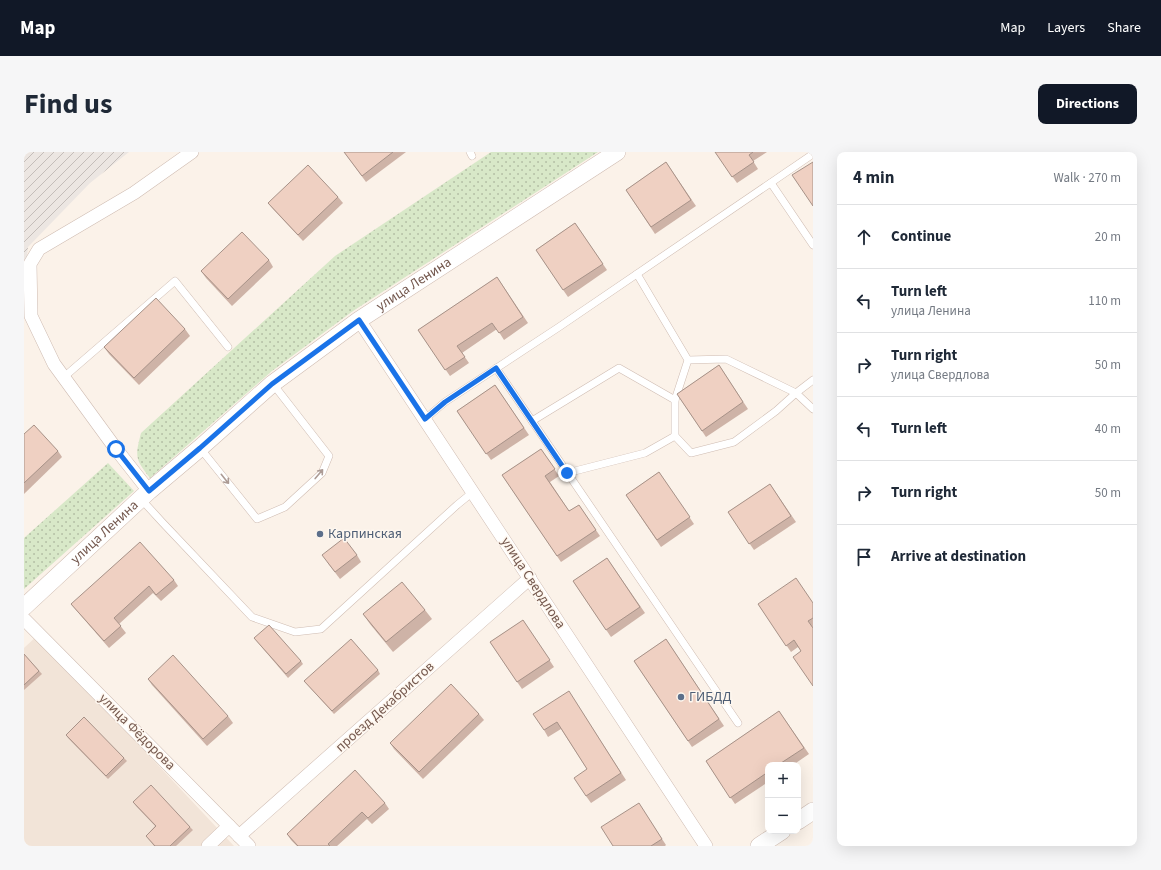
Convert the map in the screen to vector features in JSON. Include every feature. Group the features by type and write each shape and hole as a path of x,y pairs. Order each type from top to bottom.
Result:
{"street":[{"path":"145,495 116,449 54,364 31,316 27,263 39,249 134,193 192,152"},
{"name":"улица Ленина","path":"24,607 145,495 272,384 359,320 617,152"},
{"name":"улица Свердлова","path":"359,320 706,846"},
{"name":"проезд Декабристов","path":"239,836 530,578"},
{"name":"улица Фёдорова","path":"24,619 249,846"},
{"path":"801,819 813,811"},
{"path":"208,846 229,826"},
{"path":"759,846 777,834"}],"lane":[{"path":"425,419 445,402 813,154"},
{"path":"771,183 813,245"},
{"path":"637,274 688,360 675,400 674,436 691,453 734,442 776,411 813,380"},
{"path":"64,377 175,281 228,347"},
{"path":"688,360 726,359 796,393 813,409"},
{"path":"496,368 738,723"},
{"path":"532,421 619,368 675,400"},
{"path":"200,448 257,519 285,507 322,473 329,456 272,384"},
{"path":"567,473 645,453 674,436"},
{"path":"145,495 162,522 252,617 295,632 321,629 473,492"}],"shaded area":[{"path":"24,152 129,152 90,183 28,247 24,283"},
{"path":"37,636 234,846 24,846 24,648"}],"green space":[{"path":"491,152 598,152 353,311 272,371 150,478 141,466 137,453 141,433 335,256"},
{"path":"108,463 134,491 24,589 24,538"}],"building":[{"path":"344,152 393,152 362,176"},
{"path":"715,152 753,152 749,155 754,162 732,177"},
{"path":"666,162 691,200 651,227 626,190"},
{"path":"813,162 813,206 792,175"},
{"path":"308,165 338,197 298,235 268,203"},
{"path":"575,223 603,264 563,290 536,250"},
{"path":"242,232 269,260 228,299 201,271"},
{"path":"497,277 523,317 499,333 492,323 457,346 465,357 445,370 418,330"},
{"path":"156,298 185,329 134,378 104,347"},
{"path":"719,365 743,402 702,431 677,394"},
{"path":"495,385 524,428 486,454 457,411"},
{"path":"34,425 58,451 24,483 24,434"},
{"path":"541,449 555,469 545,476 569,511 579,505 596,530 557,556 502,475"},
{"path":"659,472 690,517 657,540 626,495"},
{"path":"770,484 791,516 749,544 728,512"},
{"path":"344,538 357,555 335,572 322,555"},
{"path":"140,542 174,580 156,595 149,586 114,618 121,626 104,641 71,604"},
{"path":"607,558 640,607 606,630 573,581"},
{"path":"796,578 813,603 813,618 808,621 813,628 813,686 793,657 801,651 794,640 786,646 758,604"},
{"path":"402,582 425,610 386,642 363,614"},
{"path":"523,620 550,660 517,682 490,642"},
{"path":"269,625 301,661 286,674 254,638"},
{"path":"351,639 378,670 332,711 304,681"},
{"name":"ГИБДД","path":"666,639 719,719 688,741 634,661"},
{"path":"24,654 39,671 24,685"},
{"path":"173,655 228,716 203,739 148,679"},
{"path":"451,684 479,714 419,772 390,743"},
{"path":"569,691 621,773 586,796 574,778 587,769 557,722 544,730 533,714"},
{"path":"779,711 804,748 783,762 765,762 765,774 730,798 706,761"},
{"path":"84,717 124,758 106,776 66,735"},
{"path":"355,770 385,803 368,818 362,812 328,844 330,846 298,846 287,834"},
{"path":"151,785 190,827 170,846 155,846 146,836 156,826 133,802"},
{"path":"639,803 662,839 651,846 613,846 601,827"}],"place":[{"name":"Карпинская","path":"320,534"},
{"name":"ГИБДД","path":"681,697"}],"route":[{"path":"116,449 149,491 272,384 359,320 425,419 445,402 496,368 567,473"}]}
